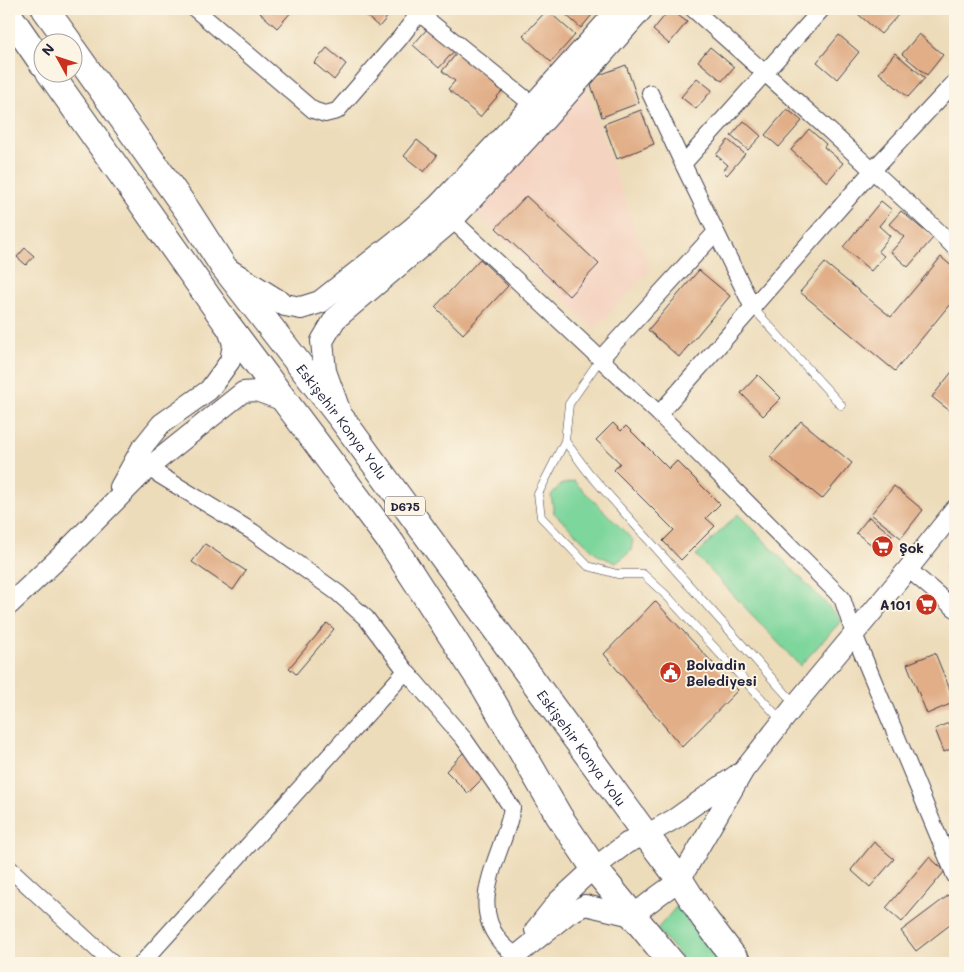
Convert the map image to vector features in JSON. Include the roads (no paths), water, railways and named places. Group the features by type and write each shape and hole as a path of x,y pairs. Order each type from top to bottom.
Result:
{"highway":[{"path":"45,9 62,32"},
{"path":"9,15 32,48"},
{"name":"Eskişehir Konya Yolu","path":"82,62 187,210 223,266 344,422 680,880 704,918 738,963"},
{"name":"D675","path":"57,82 225,321 392,544 485,688 559,816 594,868 672,963"}],"main road":[{"path":"539,111 619,9"},
{"path":"344,422 325,371 322,341 335,320 445,213 539,111 642,9"},
{"path":"223,266 285,305 301,308 320,302 411,230 445,213"}],"street":[{"path":"195,9 313,110 325,114 336,111 400,38 417,11 539,111"},
{"path":"693,9 821,123 955,248"},
{"path":"683,164 822,9"},
{"path":"659,414 872,171 955,82"},
{"path":"650,93 753,308"},
{"path":"445,213 659,414 842,598 854,634 955,876"},
{"path":"601,358 716,232"},
{"path":"108,509 141,449 162,424 209,390 230,361 234,344 225,321"},
{"path":"9,605 61,556 148,468 242,392 256,391 284,401"},
{"path":"148,468 253,532 338,593 366,618 406,671 464,739 512,808 510,821 488,885 486,911 490,925 513,960"},
{"path":"513,960 568,914 585,905 632,916 680,880 744,770 955,510"},
{"path":"908,569 955,609"},
{"path":"142,963 406,671"},
{"path":"513,960 558,901 594,868 627,844 676,818 744,770"},
{"path":"9,868 112,963"}],"lane":[{"path":"753,308 842,406"},
{"path":"601,358 569,404 565,441 538,494 541,517 588,566 617,574 643,574 667,596 783,721"},
{"path":"565,441 588,472 795,705"}],"place":[{"name":"Şok","path":"883,547"},
{"name":"A101","path":"927,604"},
{"name":"Bolvadin Belediyesi","path":"670,672"}]}
